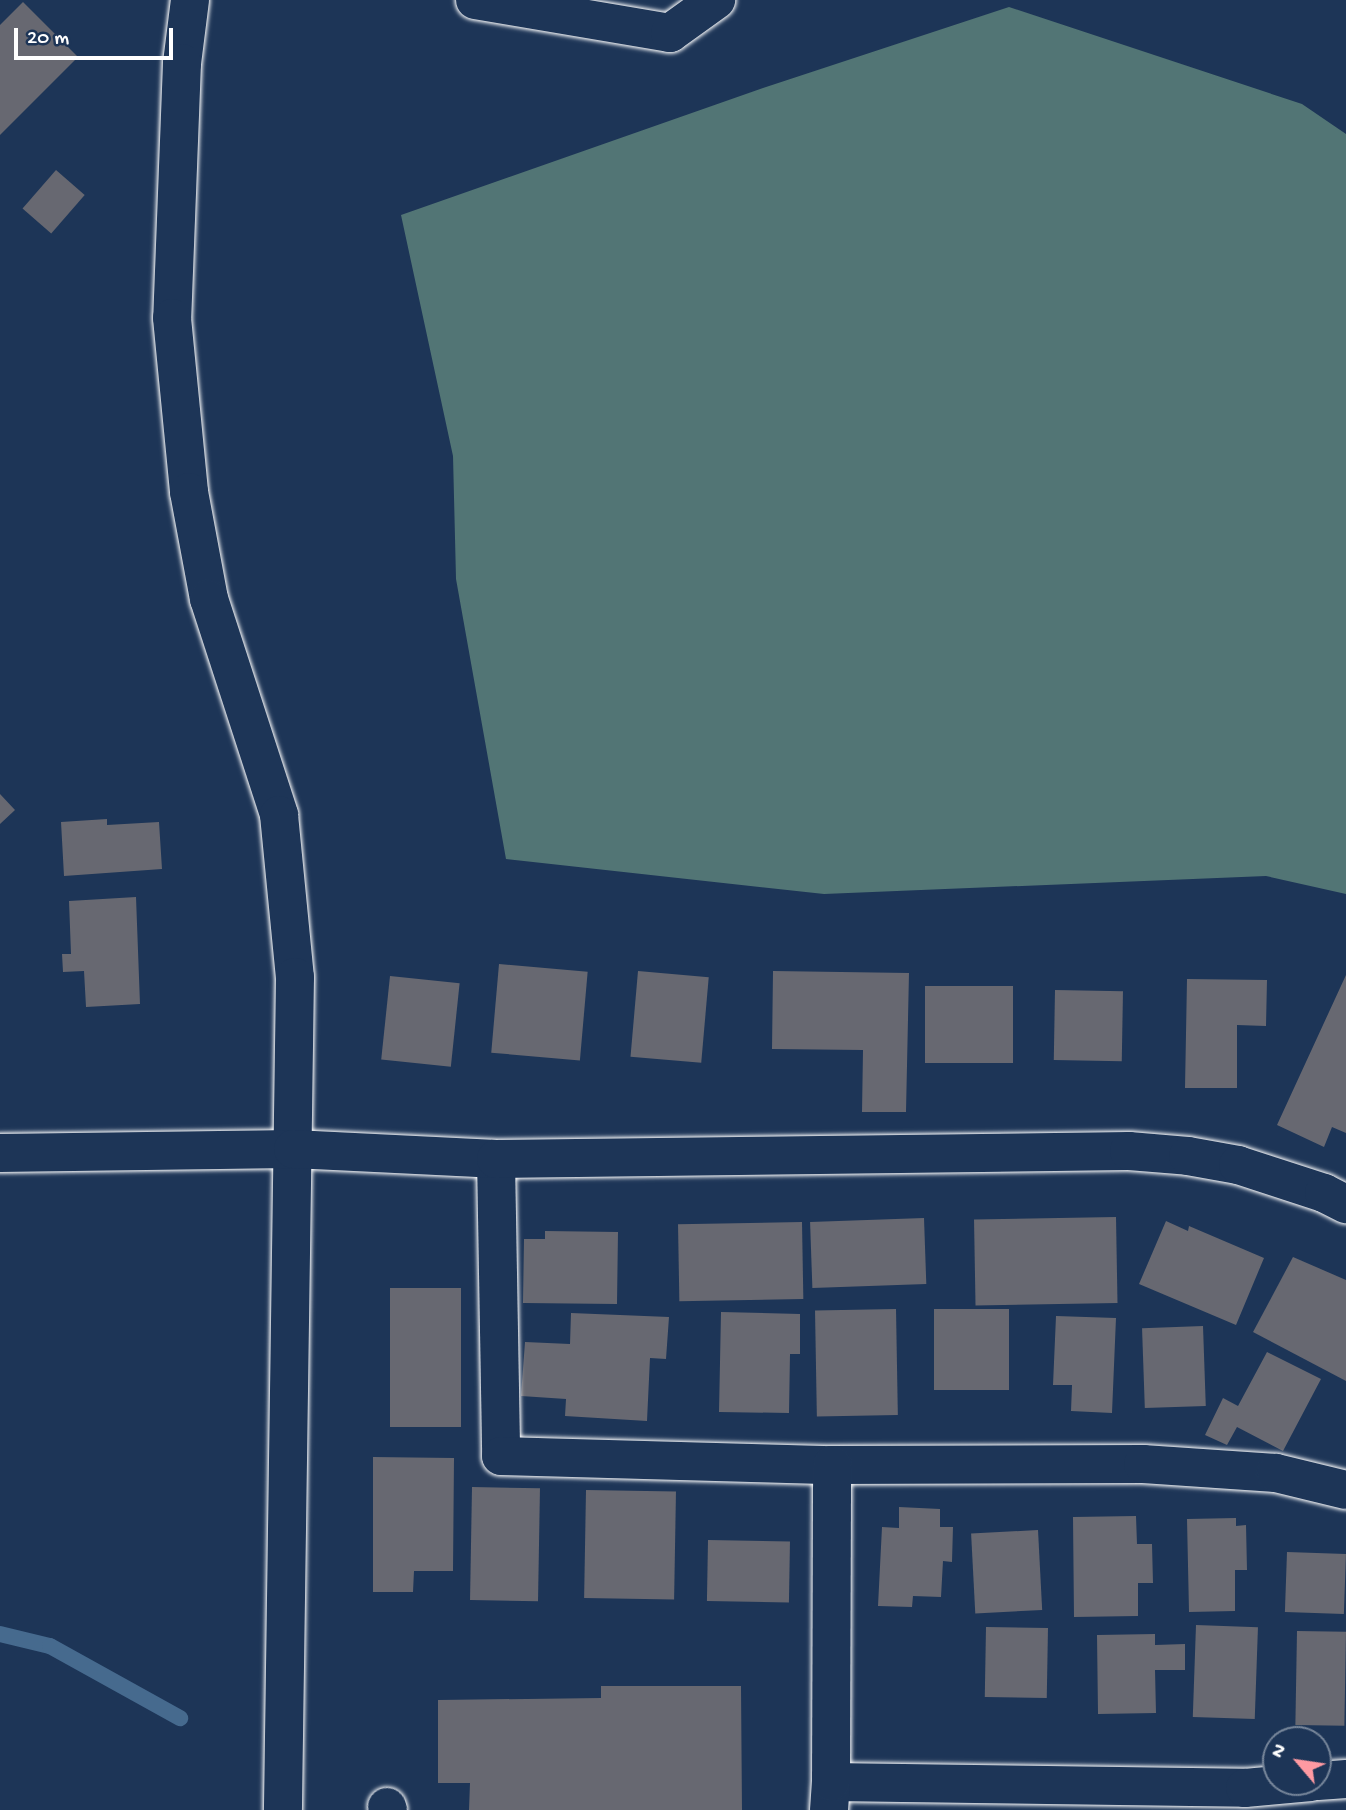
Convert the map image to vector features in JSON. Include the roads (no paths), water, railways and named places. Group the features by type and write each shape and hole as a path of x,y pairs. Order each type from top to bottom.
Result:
{"street":[{"path":"190,0 181,76 173,318 189,492 209,599 279,815 295,977 283,1810"},
{"path":"475,0 521,4 670,33 716,0"},
{"path":"0,1153 293,1149 496,1159 1129,1151 1188,1156 1238,1165 1324,1192 1346,1204"},
{"path":"496,1159 501,1456 832,1465 1143,1464 1276,1473 1346,1490"},
{"path":"832,1465 830,1796 1244,1799 1262,1794"}],"waterway":[{"path":"0,1634 50,1646 180,1718"}]}
